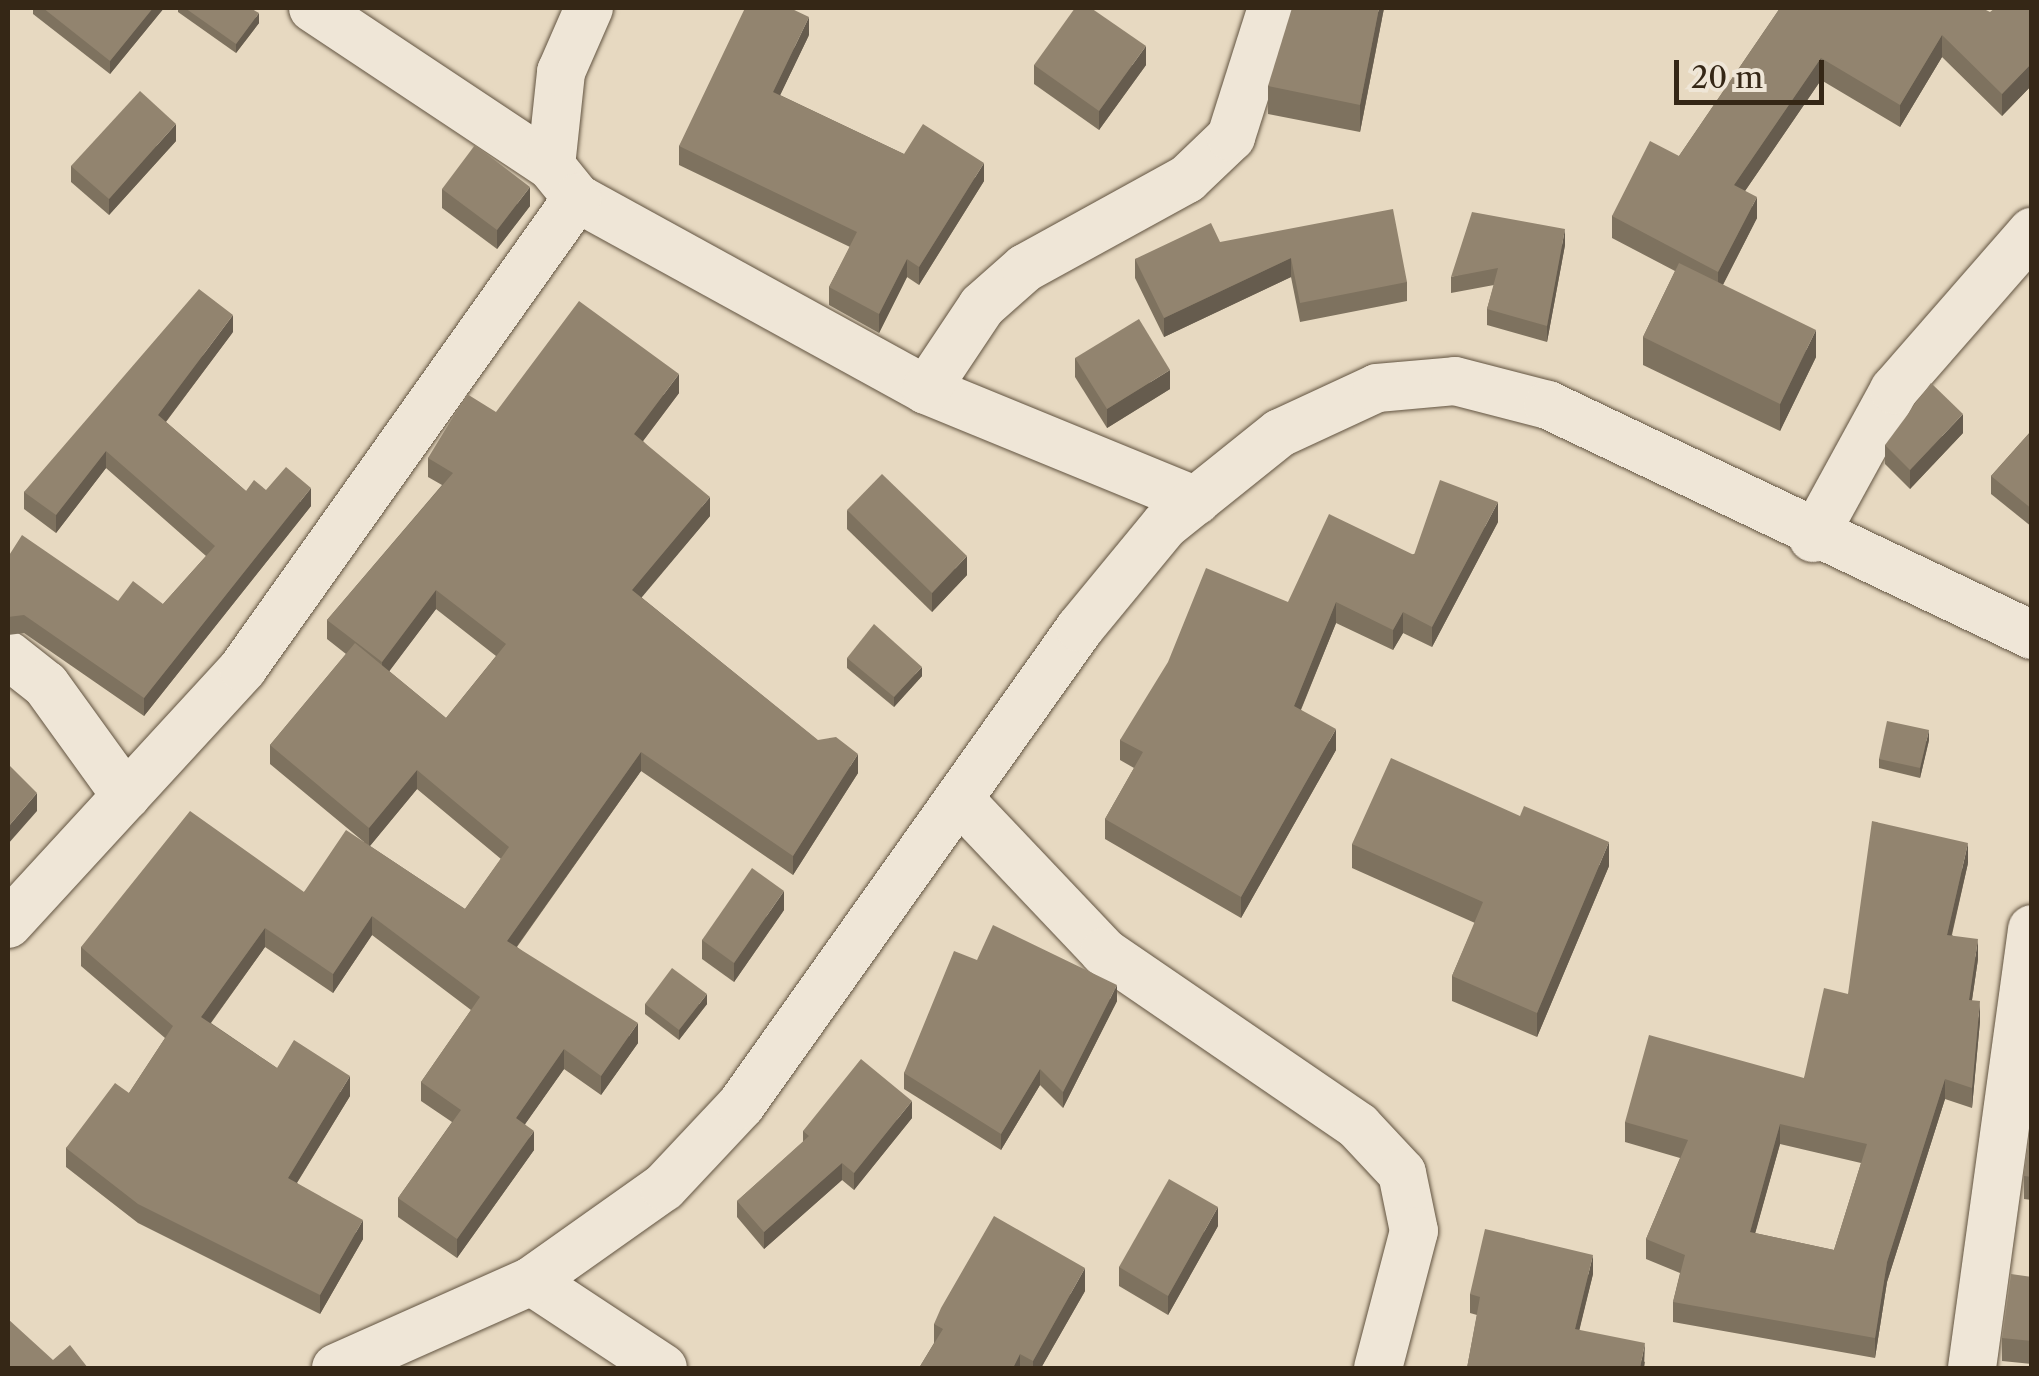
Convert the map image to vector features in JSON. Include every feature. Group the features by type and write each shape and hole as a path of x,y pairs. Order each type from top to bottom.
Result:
{"street":[{"path":"313,8 564,182 926,390 1196,501"},
{"path":"8,924 243,668 564,182 561,72 590,8"},
{"path":"926,390 982,306 1026,268 1187,178 1231,137 1272,8"},
{"path":"1813,538 1894,390 2032,232"},
{"path":"336,1368 531,1281 664,1187 741,1105 1080,628 1196,501 1280,433 1377,388 1456,381 1548,405 1813,538 2032,635"},
{"path":"8,655 46,685 126,796"},
{"path":"959,799 1104,952 1358,1126 1402,1173 1414,1231 1378,1368"},
{"path":"1972,1368 2032,929"},
{"path":"531,1281 663,1368"}],"building":[{"path":"43,8 153,8 110,61"},
{"path":"185,8 250,8 259,13 236,44"},
{"path":"745,8 790,8 809,17 773,92 904,154 923,124 984,163 919,267 907,259 879,314 829,287 857,232 679,146"},
{"path":"1075,8 1091,8 1146,46 1099,111 1034,65"},
{"path":"1292,8 1379,8 1360,105 1268,86"},
{"path":"1780,8 1982,8 1990,12 1995,8 2032,8 2032,63 2002,94 1942,35 1900,105 1821,58 1734,185 1757,197 1718,272 1612,216 1650,141 1679,156"},
{"path":"140,91 176,124 109,199 71,166"},
{"path":"475,145 530,187 497,230 442,189"},
{"path":"1393,209 1407,282 1300,303 1291,258 1164,318 1135,259 1211,223 1220,242"},
{"path":"1472,212 1565,229 1547,326 1487,309 1498,268 1451,277"},
{"path":"1679,263 1816,330 1780,404 1643,337"},
{"path":"199,289 233,315 158,415 246,491 254,480 266,490 286,467 311,488 144,698 24,615 8,617 8,557 22,535 118,601 133,581 163,604 215,546 106,451 56,515 24,492"},
{"path":"579,301 679,374 634,434 710,497 632,590 818,740 836,737 858,754 793,856 641,752 507,941 638,1023 601,1076 564,1049 516,1118 534,1131 457,1239 398,1198 461,1110 421,1082 480,997 372,916 333,974 265,928 201,1017 277,1068 294,1040 350,1076 288,1178 363,1220 320,1295 138,1204 66,1148 115,1083 129,1093 173,1026 81,947 190,811 304,892 346,830 465,909 509,847 417,770 369,828 270,745 355,643 446,718 506,644 436,590 382,662 327,620 453,473 428,458 467,394 496,412"},
{"path":"1139,319 1170,370 1107,409 1075,358"},
{"path":"1931,383 1963,414 1910,470 1885,445"},
{"path":"2032,430 2032,509 1991,476"},
{"path":"882,474 967,556 932,593 847,510"},
{"path":"1440,480 1498,502 1432,627 1403,612 1393,630 1336,602 1294,706 1336,729 1241,897 1105,819 1143,752 1120,740 1168,662 1206,568 1288,602 1329,514 1414,555"},
{"path":"874,624 922,667 894,697 847,658"},
{"path":"1887,721 1929,730 1920,768 1879,759"},
{"path":"1391,758 1520,816 1524,806 1609,842 1537,1013 1452,976 1483,902 1352,844"},
{"path":"8,764 37,793 8,827"},
{"path":"1872,821 1968,843 1947,935 1978,939 1969,1000 1980,1001 1972,1088 1945,1079 1887,1262 1875,1338 1673,1302 1685,1255 1646,1239 1688,1140 1625,1122 1649,1035 1804,1078 1824,988 1848,994","holes":["1780,1124 1867,1144 1834,1250 1750,1232"]},
{"path":"752,868 784,891 734,963 702,940"},
{"path":"993,925 1117,985 1063,1092 1040,1069 1001,1134 904,1073 954,951 977,960"},
{"path":"672,968 707,994 679,1030 645,1004"},
{"path":"861,1059 912,1101 854,1173 842,1163 764,1232 737,1201 809,1136 803,1131"},
{"path":"2032,1121 2032,1177 2024,1176"},
{"path":"1169,1179 1218,1207 1168,1296 1119,1267"},
{"path":"994,1216 1085,1268 1033,1361 1020,1354 1013,1368 919,1368 943,1329 934,1324 941,1308"},
{"path":"1485,1229 1593,1255 1575,1329 1645,1343 1640,1368 1467,1368 1480,1297 1470,1294"},
{"path":"2011,1274 2032,1277 2032,1341 2002,1338"},
{"path":"8,1319 53,1360 70,1345 88,1368 8,1368"}]}
